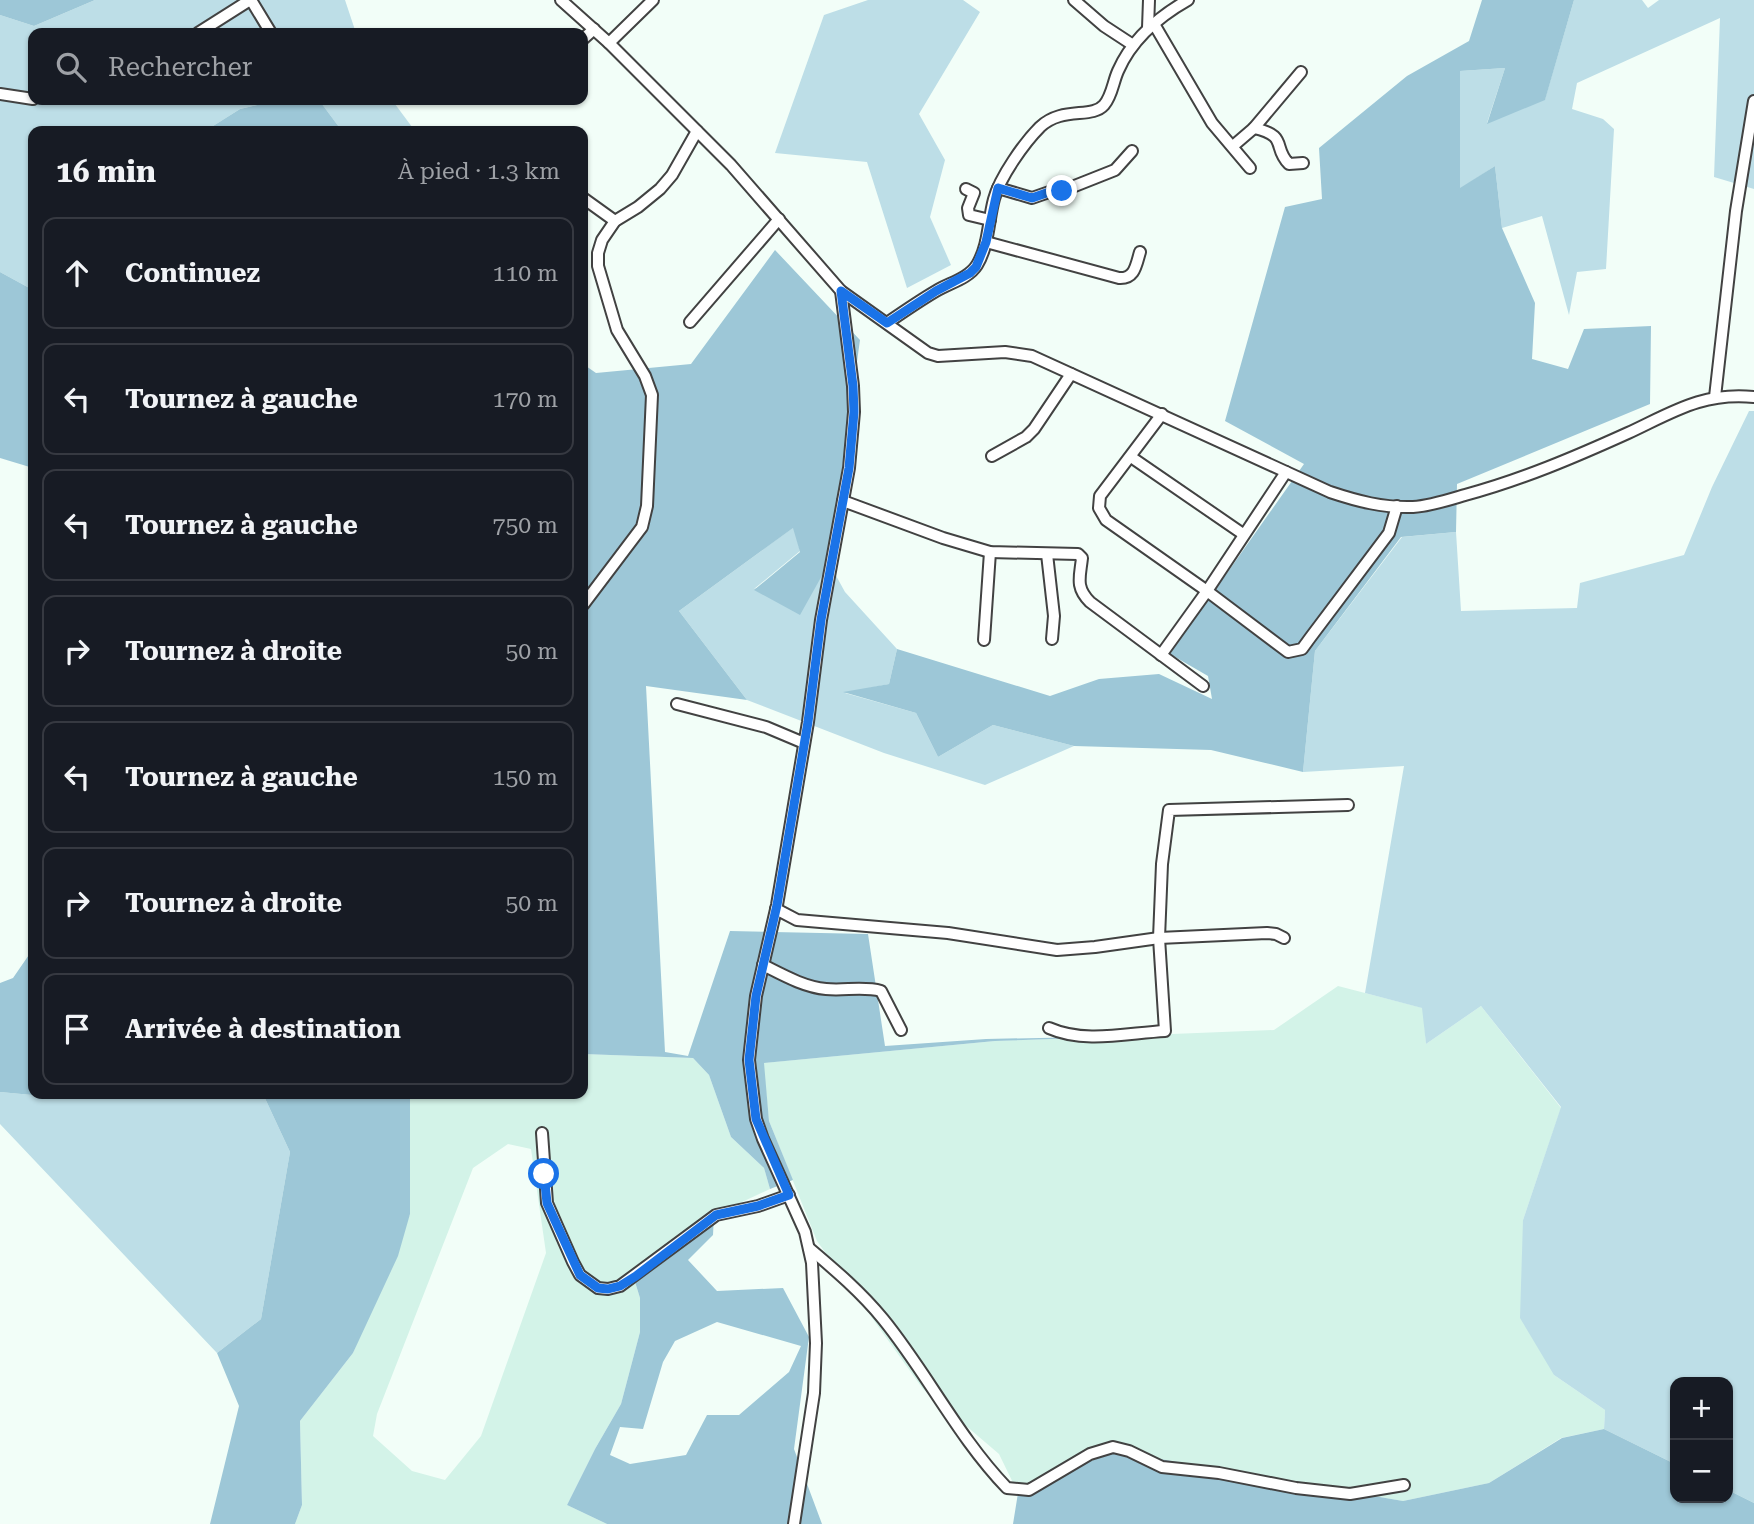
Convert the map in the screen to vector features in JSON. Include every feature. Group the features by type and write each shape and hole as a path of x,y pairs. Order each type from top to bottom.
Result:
{"street":[{"path":"206,28 250,0 268,28"},
{"path":"561,0 610,43 731,164 841,291 928,353 937,356 987,352 1020,353 1042,360 1329,492 1371,505 1429,505 1498,486 1563,461 1670,411 1715,397 1754,397"},
{"path":"610,43 653,0"},
{"path":"1074,0 1104,26 1133,45"},
{"path":"1149,0 1151,26 1212,124 1250,168"},
{"path":"887,323 976,267 986,242 998,188 1041,126 1065,113 1091,113 1100,110 1106,104 1119,69 1133,45 1168,12 1188,0"},
{"path":"588,34 594,29"},
{"path":"1233,146 1254,128 1301,72"},
{"path":"0,94 28,98"},
{"path":"1715,397 1736,211 1754,101"},
{"path":"1254,128 1274,134 1289,164 1303,163"},
{"path":"588,599 642,527 647,506 652,390 617,330 598,266 603,240 615,221 660,189 672,175 697,131"},
{"path":"998,188 1032,198 1052,191 1062,191 1115,170 1132,151"},
{"path":"966,189 974,193 968,208 969,215 990,220"},
{"path":"588,202 615,221"},
{"path":"690,322 779,219"},
{"path":"986,242 1126,279 1132,274 1140,252"},
{"path":"794,1524 810,1423 815,1368 814,1286 809,1248 756,1119 749,1075 750,1038 776,909 804,743 821,620 849,468 854,412 853,386 841,291"},
{"path":"992,456 1026,437 1034,429 1071,374"},
{"path":"1162,414 1100,496 1099,508 1106,520 1208,591 1288,652 1302,649 1389,533 1397,506"},
{"path":"1131,457 1243,534"},
{"path":"1161,655 1208,591 1286,472"},
{"path":"843,501 943,538 990,552 1078,554 1082,558 1079,585 1081,593 1090,603 1203,686"},
{"path":"984,640 990,552"},
{"path":"1047,554 1054,616 1052,639"},
{"path":"677,704 766,727 804,743"},
{"path":"1049,1028 1063,1034 1083,1037 1165,1031 1159,937 1162,864 1169,810 1348,805"},
{"path":"776,909 797,920 948,933 1056,950 1159,937 1267,933 1284,938"},
{"path":"763,965 797,982 825,989 881,991 901,1030"},
{"path":"542,1133 547,1203 580,1275 598,1288 620,1286 716,1215 758,1206 789,1195"},
{"path":"809,1248 858,1290 884,1321 959,1428 1007,1488 1029,1490 1090,1454 1113,1447 1129,1451 1162,1467 1219,1473 1296,1489 1350,1494 1404,1485"}],"green space":[{"path":"1338,986 1423,1008 1426,1044 1481,1006 1561,1108 1523,1220 1554,1375 1605,1410 1604,1429 1561,1438 1489,1483 1403,1501 1114,1451 1018,1493 999,1454 923,1389 817,1241 769,1121 763,1063 995,1041 1274,1030"},
{"path":"588,1054 693,1058 709,1075 731,1137 764,1168 770,1189 714,1215 632,1272 640,1298 640,1332 621,1404 567,1505 607,1524 295,1524 302,1505 300,1421 353,1353 410,1214 410,1099 588,1099","holes":["508,1144 531,1149 546,1253 481,1436 445,1480 412,1471 373,1436 377,1414 473,1168"]}],"shaded area":[{"path":"0,0 95,0 34,26 0,15"},
{"path":"95,0 345,0 354,28 28,28 28,105 257,105 240,109 213,126 28,126 28,287 0,272 0,15 34,26"},
{"path":"868,0 963,0 980,12 919,114 945,160 930,217 951,265 907,288 867,162 775,153 824,15"},
{"path":"1482,0 1574,0 1545,100 1487,124 1505,68 1460,71 1460,188 1495,166 1502,228 1535,303 1532,359 1568,369 1584,329 1651,326 1650,404 1457,484 1456,532 1401,537 1315,651 1303,772 1211,750 1074,746 993,725 938,757 916,713 843,692 889,684 897,649 1050,696 1099,679 1159,674 1212,699 1208,676 1170,654 1304,464 1225,421 1285,207 1322,199 1319,148 1407,76 1469,41"},
{"path":"1574,0 1642,0 1648,8 1659,0 1754,0 1754,189 1714,177 1720,18 1577,83 1572,109 1603,119 1614,129 1606,269 1577,272 1569,315 1542,216 1502,228 1495,166 1460,189 1460,71 1505,68 1487,123 1545,99"},
{"path":"257,105 323,105 338,126 213,126 240,109"},
{"path":"323,105 396,105 411,126 338,126"},
{"path":"775,250 860,340 829,563 800,615 754,590 800,552 793,528 679,611 747,700 646,686 665,1052 688,1056 730,931 868,934 885,1046 986,1039 1135,1036 995,1041 764,1063 769,1121 793,1180 770,1189 764,1168 731,1137 709,1075 693,1058 588,1054 588,367 596,373 691,364"},
{"path":"0,272 28,287 28,466 0,458"},
{"path":"1749,411 1754,411 1754,1503 1733,1492 1733,1377 1670,1377 1670,1462 1604,1429 1605,1410 1554,1375 1520,1318 1523,1220 1561,1107 1481,1006 1426,1044 1422,1008 1365,993 1404,766 1303,772 1315,651 1402,537 1456,532 1461,611 1577,608 1580,583 1684,555 1712,487"},
{"path":"794,527 800,551 754,589 829,563 845,592 897,649 889,684 845,693 916,713 938,757 993,725 1074,746 985,785 884,753 747,700 679,611"},
{"path":"28,956 28,1095 0,1092 0,983 13,978"},
{"path":"0,1092 28,1095 28,1099 265,1099 290,1152 261,1319 217,1353 0,1124"},
{"path":"265,1099 410,1099 410,1214 398,1256 353,1353 300,1421 302,1505 295,1524 210,1524 239,1406 217,1353 261,1319 290,1152"},
{"path":"714,1215 713,1235 688,1260 717,1291 783,1288 809,1337 794,1449 822,1524 607,1524 567,1505 621,1404 640,1332 640,1298 632,1272","holes":["717,1322 801,1346 789,1372 739,1415 707,1415 686,1455 630,1464 610,1455 620,1427 643,1429 663,1362 675,1341"]},
{"path":"1604,1429 1670,1462 1670,1503 1733,1503 1733,1492 1754,1503 1754,1524 1013,1524 1018,1493 1114,1451 1403,1501 1489,1483 1562,1438"}],"route":[{"path":"544,1174 547,1203 580,1275 590,1284 608,1289 620,1286 636,1276 716,1215 758,1206 789,1195 756,1119 749,1075 750,1038 756,996 777,905 808,722 821,620 849,468 854,412 853,386 841,291 887,323 976,267 986,242 998,188 1032,198 1052,191 1062,191"}]}
